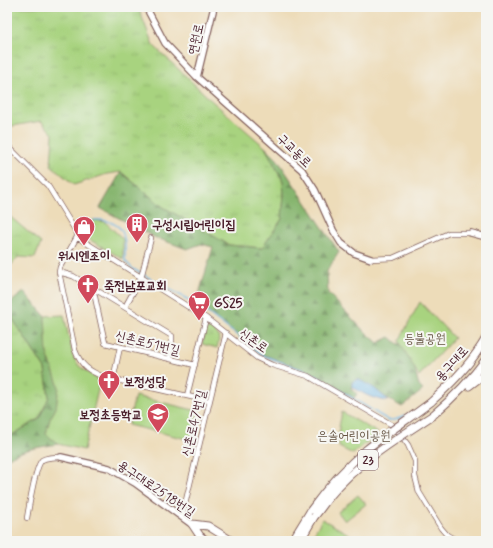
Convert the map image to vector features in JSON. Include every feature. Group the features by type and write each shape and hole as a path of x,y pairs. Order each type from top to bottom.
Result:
{"main road":[{"name":"용구대로","path":"294,540 297,531 322,494 337,478 367,450 431,402 463,372 486,338"},
{"name":"용구대로","path":"294,540 331,495 350,475 376,454 432,415 457,394 470,381 486,359"},
{"path":"457,394 481,377 486,377"},
{"path":"192,524 204,529 217,540"},
{"path":"192,524 200,536 207,541"},
{"path":"192,524 208,526 232,541"}],"street":[{"name":"구교동로","path":"146,7 165,43 197,77 302,170 315,190 333,230 341,243 354,253 371,260 393,258 449,233 471,233"},
{"name":"연원로","path":"197,77 214,7"},
{"path":"7,145 48,186 77,233 77,237 60,267 59,272 78,359 85,367 93,372 113,380 209,402"},
{"path":"471,233 486,236"},
{"name":"신촌로","path":"77,237 206,318 257,358 312,378 394,426 408,445 415,461 415,476 419,492 441,528 447,535 454,539 476,541"},
{"path":"125,307 141,278 151,238"},
{"path":"59,272 73,276 172,336 170,359"},
{"name":"신촌로51번길","path":"93,288 105,343 195,365"},
{"name":"신촌로51번길","path":"187,396 206,318"},
{"name":"신촌로47번길","path":"182,517 226,334"},
{"path":"113,380 120,347"},
{"path":"27,518 37,469 42,461 50,457 61,457"},
{"name":"용구대로2518번길","path":"61,457 109,468 135,483 192,524"}],"green space":[{"path":"7,7 138,7 153,45 213,102 265,147 283,181 284,195 282,219 262,248 229,245 163,207 121,172 107,174 74,185 51,165 53,134 41,121 7,127"},
{"path":"265,147 277,159 339,252 327,271 328,293 362,329 378,343 390,337 398,344 408,343 419,386 423,390 402,407 358,379 352,382 351,389 357,394 354,398 311,372 264,355 196,304 213,247 201,244 187,249 154,237 100,208 121,172 163,207 229,245 262,248 282,219 284,195 283,181"},
{"path":"7,214 41,243 35,258 18,257 7,270"},
{"path":"94,220 105,222 123,239 123,259 90,240 79,227"},
{"path":"24,292 45,316 47,353 59,387 56,408 50,419 46,434 58,444 38,447 18,453 7,459 7,438 39,419 49,397 45,369 7,310 7,301 11,302"},
{"name":"등불공원","path":"420,302 454,338 419,376 399,341"},
{"path":"7,310 45,369 49,397 39,419 7,438"},
{"path":"64,315 73,356 79,366 100,381 84,450 58,444 46,434 50,419 56,408 59,387 47,353 45,316"},
{"path":"211,328 218,336 219,341 217,348 202,344 206,329"},
{"path":"135,396 198,411 191,440 128,425"},
{"name":"은솔어린이공원","path":"342,412 378,433 353,454 339,447 339,427"},
{"path":"358,495 366,504 345,521 338,512"},
{"path":"322,519 361,541 310,541"}],"water":[{"path":"358,379 374,388 388,400 382,400 369,396 353,387 352,382"}],"waterway":[{"path":"94,220 104,220 113,223 121,229 125,241 125,261 133,269 196,304 264,356 311,373 388,420 394,420 408,415"}],"place":[{"name":"구성시립어린이집","path":"137,244"},
{"name":"워시엔조이","path":"84,246"},
{"name":"죽전남포교회","path":"88,304"},
{"name":"GS25","path":"199,322"},
{"name":"보정성당","path":"109,400"},
{"name":"보정초등학교","path":"158,434"}]}
